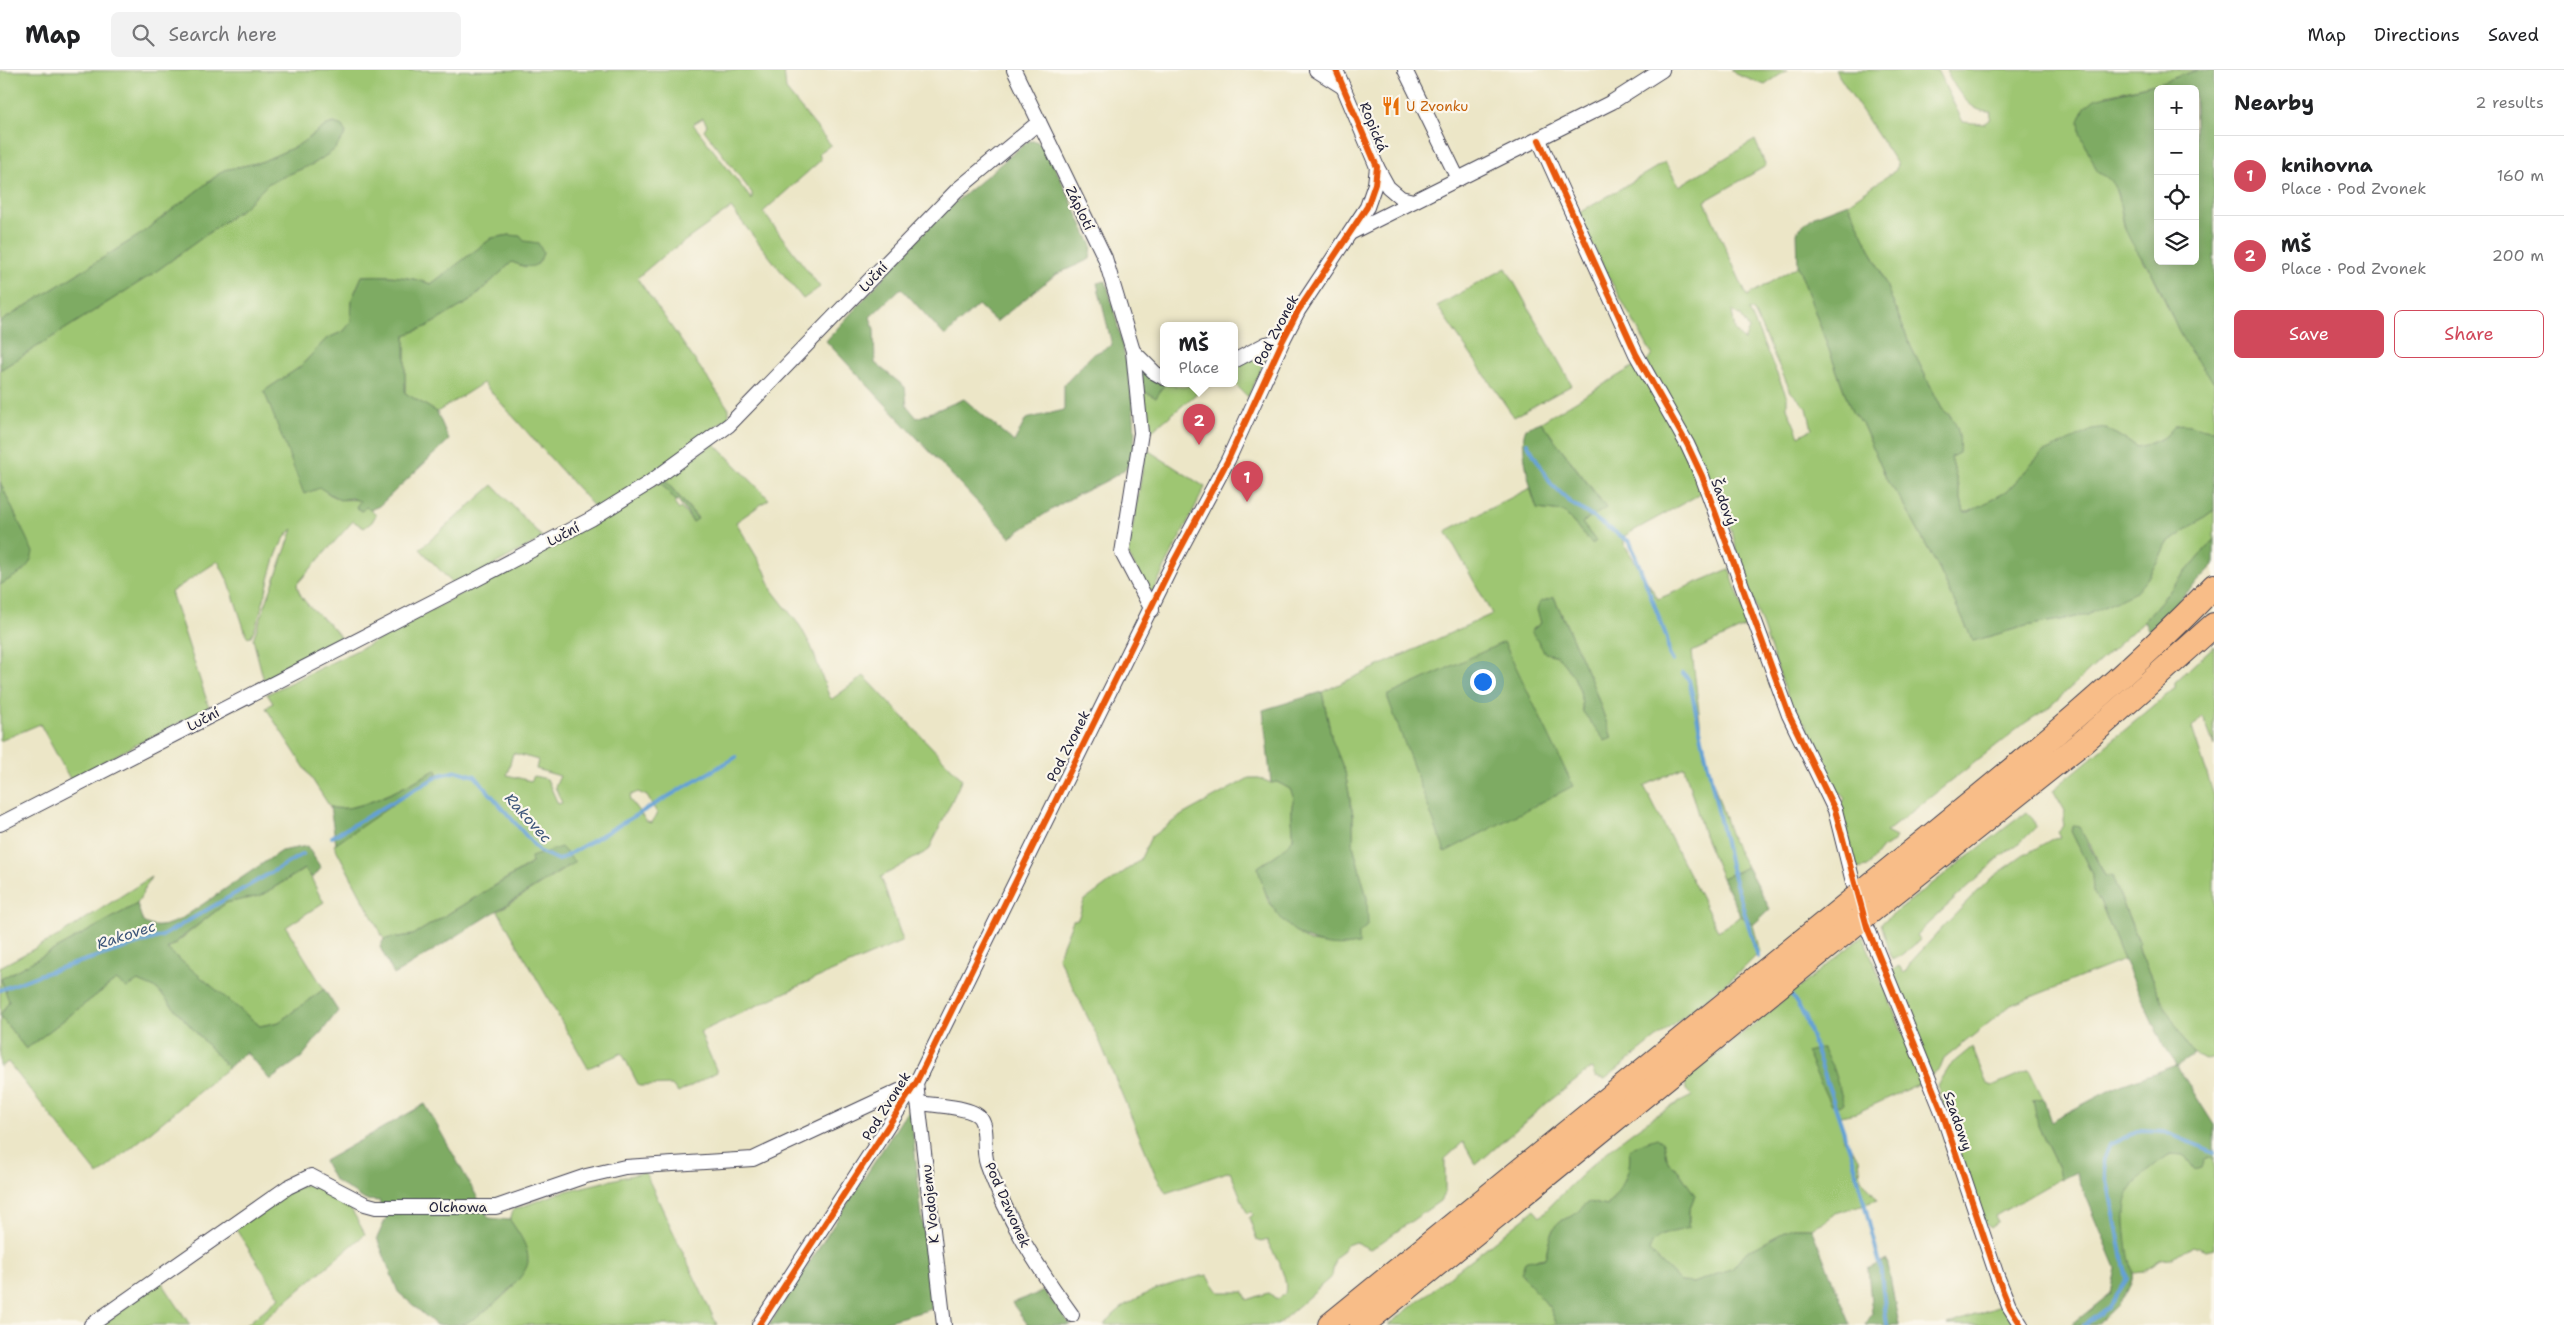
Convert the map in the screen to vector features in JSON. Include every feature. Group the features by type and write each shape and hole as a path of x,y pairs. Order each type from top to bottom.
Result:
{"highway":[{"path":"1362,1325 1860,906 2069,722 2163,637 2214,586"},
{"path":"1330,1325 1860,906 2084,741 2214,624"}],"street":[{"name":"Záplotí","path":"1014,70 1104,258 1133,351 1141,433 1122,553 1152,610"},
{"path":"1316,70 1343,86"},
{"name":"Ropická","path":"1336,70 1377,167"},
{"path":"1405,70 1458,180"},
{"name":"Pod Zvonek","path":"1351,232 1612,102 1662,70"},
{"name":"Luční","path":"0,824 481,577 591,519 649,483 730,425 957,190 1039,122"},
{"name":"Šadový","path":"1539,140 1636,354 1687,444 1702,476 1789,715 1835,810 1860,906"},
{"path":"1377,167 1388,187 1401,198 1413,201"},
{"name":"Pod Zvonek","path":"759,1325 916,1083 1055,800 1152,610 1174,561 1228,460 1283,340 1298,311 1368,207 1375,184 1377,167"},
{"path":"1238,359 1266,344 1283,340"},
{"name":"Záplotí","path":"1133,351 1160,376"},
{"name":"Szadowy","path":"1860,906 1941,1109 1997,1276 2009,1306 2022,1325"},
{"name":"K Vodojemu","path":"916,1083 944,1325"},
{"name":"Olchowa","path":"92,1325 288,1187 310,1176 365,1204 376,1207 496,1208 586,1176 625,1167 753,1159 916,1083"},
{"name":"Pod Dzwonek","path":"918,1103 971,1111 980,1117 983,1126 987,1162 1023,1242 1072,1315"}],"green space":[{"path":"784,70 786,90 831,145 819,153 821,160 763,212 820,287 803,299 731,208 657,261 637,278 729,409 729,417 597,510 483,383 437,412 405,393 405,335 426,327 470,301 512,262 525,267 538,264 543,252 510,235 492,238 431,284 397,277 362,276 352,299 351,322 344,331 326,339 300,367 264,391 294,452 315,481 326,492 338,499 361,501 356,507 362,511 366,506 376,515 372,522 364,528 353,521 297,584 304,600 332,627 342,641 264,681 253,639 293,529 285,537 279,549 261,610 251,636 247,637 229,583 218,561 171,592 209,707 70,779 40,724 0,741 0,585 26,569 0,482 0,370 151,275 243,208 269,183 315,163 334,150 346,133 342,126 334,123 327,125 297,146 261,162 224,170 138,236 0,322 0,71","holes":["703,118 707,125 704,130 752,193 752,200 693,124"]},
{"path":"1731,70 1787,70 1765,85 1735,74"},
{"path":"1835,70 1937,70 1963,122 1984,124 1990,120 1991,112 1983,111 1969,104 1958,91 1946,70 2198,70 2155,84 2107,95 2105,175 2114,185 2124,226 2144,263 2151,271 2178,329 2197,360 2214,382 2214,430 2179,424 2160,439 2137,447 2106,428 2042,453 2006,492 1969,512 1964,512 1951,456 1951,416 1942,409 1911,347 1880,270 1848,203 1896,170 1897,164"},
{"path":"2198,70 2214,70 2214,382 2194,357 2181,336 2156,280 2126,231 2120,202 2114,187 2105,176 2098,173 2080,133 2079,121 2085,107 2095,99 2155,84"},
{"path":"334,123 342,126 346,133 334,150 315,163 269,183 243,208 151,275 0,370 0,322 138,236 224,170 261,162 297,146 327,125"},
{"path":"1755,140 1766,166 1705,201 1708,209 1747,296 1798,266 1852,412 1862,423 1888,482 1902,501 1939,569 1973,641 2026,626 2087,615 2147,579 2168,543 2214,510 2214,539 2144,621 2048,708 2025,723 1886,832 1896,837 1894,842 1882,848 1867,867 1857,869 1839,806 1845,799 1841,794 1833,795 1818,765 1826,759 1818,746 1810,750 1801,732 1808,729 1805,722 1798,725 1736,552 1729,523 1734,520 1729,510 1720,512 1647,361 1652,354 1608,276 1578,214 1665,162 1679,186","holes":["1749,310 1753,310 1791,392 1807,408 1812,429 1799,436 1787,408 1787,397","1732,311 1741,316 1749,329 1744,341 1735,330"]},
{"path":"1028,141 1036,141 1046,148 1092,246 1090,259 1055,275 996,322 978,305 945,336 901,288 870,317 874,329 875,363 905,387 907,406 917,418 964,399 1014,442 1026,419 1064,410 1064,385 1092,355 1112,345 1097,283 1106,281 1129,378 1135,434 1132,455 1125,469 1120,473 1067,501 1010,537 826,341 940,215"},
{"path":"1848,203 1880,270 1911,347 1942,409 1952,418 1957,428 1959,434 1959,453 1951,457 1964,512 1969,512 2006,492 2042,453 2092,430 2106,428 2137,447 2160,439 2179,424 2214,430 2214,510 2168,543 2147,579 2136,592 2087,615 2026,626 1973,641 1939,569 1902,501 1888,482 1862,423 1852,412 1798,266 1797,231 1814,216"},
{"path":"510,235 520,236 524,241 538,243 543,252 539,262 532,266 523,266 512,262 470,301 426,327 405,335 405,393 437,412 449,440 379,506 370,510 366,507 362,511 356,507 360,501 351,498 340,500 320,488 304,494 264,391 300,367 326,339 344,331 351,322 352,299 362,276 397,277 431,284 492,238"},
{"path":"1506,268 1572,385 1514,417 1437,306"},
{"path":"1269,351 1248,397 1238,387 1238,366 1258,354"},
{"path":"1636,365 1684,446 1702,493 1624,536 1624,544 1658,599 1729,569 1749,625 1692,652 1704,755 1733,842 1747,867 1722,878 1704,835 1684,767 1644,786 1718,931 1741,916 1753,925 1760,952 1743,969 1605,1079 1595,1077 1592,1068 1542,1107 1476,1165 1463,1142 1445,1159 1445,1192 1440,1201 1370,1249 1355,1242 1347,1245 1335,1259 1332,1276 1277,1325 1105,1325 1113,1315 1137,1298 1181,1281 1207,1275 1219,1292 1244,1292 1247,1300 1268,1293 1278,1299 1285,1294 1286,1287 1283,1273 1267,1240 1261,1242 1257,1240 1249,1218 1253,1215 1252,1212 1247,1213 1230,1171 1166,1193 1156,1176 1100,1042 1058,957 1073,920 1078,919 1084,901 1140,860 1151,837 1182,815 1249,778 1259,778 1271,783 1277,782 1290,789 1294,798 1292,808 1293,839 1279,853 1258,867 1268,901 1297,933 1310,942 1347,946 1359,933 1367,898 1353,845 1353,815 1345,772 1332,740 1322,692 1492,614 1446,531 1530,488 1537,509 1564,512 1592,544 1596,541 1582,523 1606,507 1541,422","holes":["1554,597 1593,685 1612,738 1583,712 1580,691 1574,677 1558,656 1531,630 1541,623"]},
{"path":"1140,371 1160,383 1160,387 1163,387 1156,398 1142,390"},
{"path":"1160,386 1204,387 1152,431 1142,390"},
{"path":"1541,422 1606,508 1582,523 1596,541 1592,544 1564,512 1537,509 1526,467 1524,435 1526,428"},
{"path":"714,443 769,499 736,522 765,571 772,590 800,626 811,646 829,696 832,699 864,676 962,779 929,850 881,877 902,938 901,942 812,980 700,1032 717,1072 678,1093 672,1085 639,1086 622,1053 588,1068 498,911 574,863 532,863 413,935 384,939 334,845 437,774 437,769 369,802 354,807 330,807 266,708 273,703 267,694 380,639 660,482 676,501 674,503 679,510 681,508 693,522 698,518 664,479","holes":["513,753 538,760 536,769 560,776 555,787 562,803 558,804 547,779 534,776 531,781 507,775","638,792 647,796 657,813 652,823 647,822 630,800 631,795"]},
{"path":"1146,449 1205,487 1153,591 1149,592 1128,554"},
{"path":"664,479 698,519 693,522 678,500 676,501 660,482"},
{"path":"0,482 33,552 29,564 25,568 0,585"},
{"path":"493,485 543,538 455,586 420,549"},
{"path":"2214,539 2214,565 2149,631 2144,621"},
{"path":"1554,597 1593,685 1612,738 1605,741 1583,712 1580,691 1574,677 1558,656 1545,653 1531,631 1541,623 1537,610 1540,602"},
{"path":"1504,642 1573,786 1445,852 1387,696"},
{"path":"2214,646 2214,746 2203,716 2192,728 2214,796 2214,1057 2205,1060 2195,1056 2180,1037 2137,945 2139,942 2112,876 2105,876 2090,844 2071,831 2092,874 2093,891 2100,901 2124,960 2011,1005 1944,1059 1940,1069 1932,1076 1890,972 1899,966 1904,973 1911,962 1990,879 2024,855 2054,838 2061,837 2058,831 2064,826 2065,811 2053,790 2175,688 2175,682"},
{"path":"1322,692 1332,740 1345,772 1353,815 1353,845 1367,898 1368,925 1359,933 1359,944 1339,946 1321,944 1306,938 1292,929 1280,917 1270,902 1258,867 1279,853 1293,839 1292,808 1294,798 1290,789 1277,782 1271,783 1263,710"},
{"path":"437,769 437,774 336,844 330,807 354,807 369,802"},
{"path":"2026,812 2033,819 2036,827 2021,842 2002,855 1916,935 1920,940 1901,956 1892,960 1881,923"},
{"path":"2074,825 2079,826 2105,876 2112,876 2139,943 2137,946 2160,998 2193,1055 2177,1066 2214,1125 2214,1159 2210,1157 2205,1159 2202,1168 2195,1170 2184,1155 2170,1154 2143,1175 2129,1193 2125,1216 2132,1280 2127,1293 2096,1325 2071,1325 2111,1293 2116,1268 2076,1172 2060,1180 2058,1168 2038,1126 2033,1100 2043,1098 2051,1121 2118,1086 2177,1065 2164,1047 2124,960 2100,901 2093,891 2092,874 2071,831"},
{"path":"307,846 321,868 313,878 304,869 260,896 226,903 167,949 260,1026 279,1022 324,989 338,1011 302,1057 270,1080 246,1052 228,1068 157,989 138,981 127,988 116,980 26,1049 0,1016 9,1001 1,979 137,904 143,922 153,926 162,926 181,919 281,851"},
{"path":"561,847 575,862 394,975 380,947 384,939 413,935 528,866 532,863 531,857"},
{"path":"1747,867 1770,909 1753,925 1741,916 1722,878"},
{"path":"305,869 324,902 286,927 324,989 279,1022 260,1026 167,950 226,903 260,896"},
{"path":"151,877 137,904 1,979 9,1001 0,1016 0,967 60,935"},
{"path":"1863,936 1923,1082 1856,1113 1840,1116 1844,1140 1859,1158 1861,1178 1878,1200 1835,1213 1826,1221 1811,1228 1792,1228 1746,1252 1733,1268 1694,1283 1681,1282 1649,1251 1651,1243 1658,1235 1673,1233 1689,1222 1689,1210 1693,1200 1678,1170 1668,1162 1664,1143 1631,1157 1623,1183 1607,1206 1588,1203 1572,1216 1559,1222 1551,1234 1545,1258 1538,1259 1521,1274 1550,1308 1557,1325 1388,1325 1534,1210 1540,1217 1592,1165 1629,1134 1670,1107 1692,1096 1686,1090 1685,1080"},
{"path":"116,980 138,980 157,989 228,1068 98,1175 8,1062 0,1067 0,1016 26,1049"},
{"path":"1972,1047 1987,1084 1992,1086 2029,1070 2043,1098 2033,1100 2041,1133 2061,1178 1995,1216 1998,1222 1990,1228 1983,1223 1937,1085 1949,1066"},
{"path":"1822,1048 1832,1066 1844,1103 1840,1106 1830,1104 1806,1052"},
{"path":"425,1104 489,1218 510,1220 527,1250 528,1262 519,1279 490,1307 463,1324 436,1325 398,1292 377,1238 387,1216 380,1201 365,1200 334,1180 324,1161"},
{"path":"910,1107 932,1309 873,1325 769,1325"},
{"path":"1657,1138 1664,1143 1668,1162 1678,1170 1695,1195 1689,1210 1688,1228 1659,1237 1651,1245 1649,1251 1681,1282 1694,1283 1733,1268 1746,1252 1792,1228 1811,1228 1851,1325 1557,1325 1550,1308 1521,1274 1525,1261 1545,1258 1551,1234 1559,1222 1574,1215 1590,1202 1607,1206 1621,1187 1627,1173 1630,1158 1629,1150 1633,1146"},
{"path":"2178,1153 2184,1155 2191,1162 2210,1157 2214,1159 2214,1248 2206,1250 2193,1245 2172,1259 2161,1260 2143,1272 2131,1273 2122,1222 2124,1202 2132,1187 2149,1170 2159,1161"},
{"path":"645,1172 717,1325 461,1325 499,1300 513,1287 519,1234 510,1220 513,1210 562,1192"},
{"path":"309,1184 338,1195 349,1207 365,1234 258,1325 246,1325 280,1297 235,1228 291,1190"},
{"path":"1887,1260 1899,1325 1865,1325 1872,1314 1868,1269"},
{"path":"161,1281 190,1325 102,1325"},
{"path":"1044,1291 1071,1325 1028,1325 1012,1303"},
{"path":"2003,1305 2014,1325 1947,1325"}],"waterway":[{"path":"1527,443 1551,484 1571,503 1630,542 1667,638 1669,654 1673,661"},
{"path":"1683,673 1689,680 1730,865 1758,957"},
{"name":"Rakovec","path":"332,837 440,775 457,771 475,776 540,852 559,860 736,757"},
{"name":"Rakovec","path":"0,990 39,975 162,936 303,854"},
{"path":"1792,996 1804,1015 1853,1159 1880,1265 1887,1325"},
{"path":"2084,1325 2108,1308 2127,1279 2103,1160 2109,1145 2141,1130 2162,1131 2214,1152"}],"cycle path":[{"path":"759,1325 916,1083 1174,561 1228,460 1283,340 1298,311 1367,207 1375,184 1377,167 1336,70"},
{"path":"1539,140 1636,354 1687,444 1702,476 1789,715 1835,810 1867,927 1941,1109 1997,1276 2009,1306 2021,1325"}],"place":[{"name":"U Zvonku","path":"1391,106"},
{"name":"MŠ","path":"1199,445"},
{"name":"knihovna","path":"1247,502"}]}
